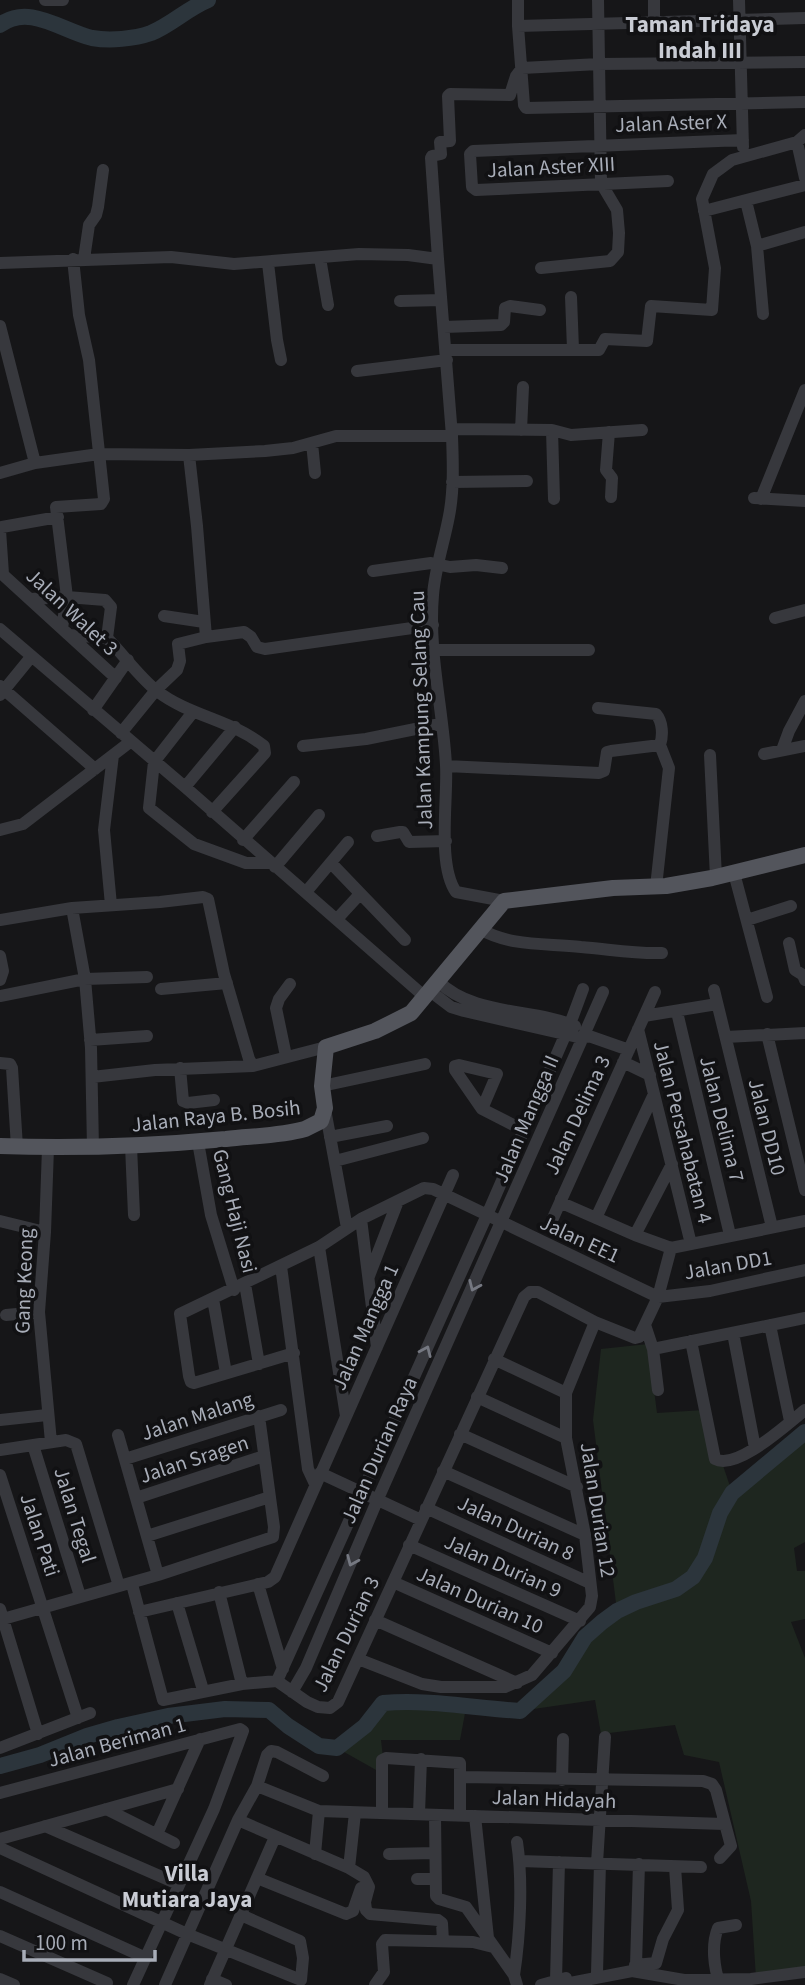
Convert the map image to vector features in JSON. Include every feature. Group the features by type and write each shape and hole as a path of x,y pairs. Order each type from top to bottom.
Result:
{"main road":[{"path":"326,1047 365,1035 411,1013 504,901 613,888 656,887 716,877 805,855"},
{"name":"Jalan Raya B. Bosih","path":"8,1146 48,1149 198,1142 295,1132 315,1126 321,1121 325,1108 322,1086 326,1047"}],"street":[{"path":"45,0 63,0"},
{"path":"518,0 524,107 805,102"},
{"path":"541,268 610,261 616,256 619,233 617,210 601,183 598,0"},
{"path":"654,0 654,22"},
{"path":"739,0 744,157"},
{"path":"518,26 805,18"},
{"path":"522,68 599,64 805,62"},
{"name":"Jalan Kampung Selang Cau","path":"504,901 456,892 449,880 446,766 434,650 433,597 450,514 452,433 431,158 441,154 440,142 450,141 448,96 454,92 510,95 516,76 522,68"},
{"path":"357,371 447,355 599,349 605,339 647,341 652,306 712,310 715,268 702,199 713,174 732,160 801,138 805,174"},
{"name":"Jalan Aster X","path":"471,151 743,140"},
{"name":"Jalan Aster XIII","path":"471,151 472,187 476,190 668,181"},
{"path":"1,573 2,527 58,511 102,503 89,360 79,315 78,259 89,225 96,215 103,170"},
{"path":"704,211 805,185"},
{"path":"746,201 757,246 763,314"},
{"path":"757,246 805,232"},
{"path":"0,263 171,257 234,264 359,254 438,259"},
{"path":"320,258 328,305"},
{"path":"268,262 281,360"},
{"path":"571,297 573,349"},
{"path":"400,301 441,300"},
{"path":"444,327 501,325 504,322 505,308 510,306 540,310"},
{"path":"0,326 35,463"},
{"path":"522,430 523,387"},
{"path":"805,390 757,498 805,501"},
{"path":"0,473 35,463 99,454 189,455 293,448 336,436 522,430 552,430 571,435 642,430"},
{"path":"552,430 554,499"},
{"path":"610,432 606,470 612,478 611,496"},
{"path":"312,443 315,473"},
{"path":"189,455 206,637"},
{"path":"452,482 527,481"},
{"path":"58,511 67,597 65,631 107,638 156,690 193,712 235,727 264,746 265,753 212,812"},
{"path":"373,571 438,564 450,567 476,565 502,568"},
{"name":"Jalan Walet 3","path":"1,573 116,678"},
{"path":"30,599 67,597 105,600 111,607 107,638"},
{"path":"775,618 805,610"},
{"path":"164,616 204,622"},
{"path":"0,830 23,824 113,755 156,690 177,670 180,661 178,644 244,632 251,637 257,648 265,649 433,625"},
{"path":"0,629 337,919 451,1007 568,1028 626,1056 650,1075"},
{"path":"434,650 589,650"},
{"path":"31,657 2,691 94,769"},
{"path":"93,710 128,660"},
{"path":"782,750 789,730 805,701"},
{"path":"598,708 656,714 659,718 662,733 660,745 668,768 656,887"},
{"path":"193,712 154,762 149,808 194,844 246,863 273,865"},
{"path":"303,746 366,739 440,724"},
{"path":"185,787 235,727"},
{"path":"446,766 599,773 604,771 607,752 660,745"},
{"path":"764,754 805,746"},
{"path":"111,905 104,830 113,755"},
{"path":"710,755 716,877"},
{"path":"243,840 294,782"},
{"path":"273,865 319,816"},
{"path":"377,836 403,832 409,842 446,841"},
{"path":"306,892 348,842"},
{"path":"331,863 405,940"},
{"path":"734,873 767,997"},
{"path":"337,919 360,894"},
{"path":"0,920 72,908 203,897 208,899 227,983 253,1066"},
{"path":"747,920 791,906"},
{"path":"72,908 85,979 92,1077 93,1148"},
{"path":"480,929 493,937 516,943 662,953"},
{"path":"789,943 795,970 803,975 805,980"},
{"path":"0,956 0,980"},
{"path":"0,996 85,979 147,977"},
{"path":"161,989 227,983"},
{"path":"286,1056 276,1008 290,984"},
{"name":"Jalan Mangga II","path":"486,1215 583,989"},
{"name":"Jalan DD10","path":"714,990 772,1227"},
{"name":"Jalan Mangga II","path":"502,1223 603,992"},
{"name":"Jalan Delima 3","path":"655,992 561,1199 564,1204 671,1248"},
{"path":"641,1022 717,1004"},
{"name":"Jalan Delima 7","path":"677,1012 730,1235"},
{"name":"Jalan Persahabatan 4","path":"641,1022 654,1094 691,1244"},
{"path":"767,1034 805,1191"},
{"path":"726,1037 805,1034"},
{"path":"90,1040 147,1036"},
{"path":"92,1077 180,1068 253,1066 326,1047"},
{"path":"0,1063 10,1064 12,1068 8,1146"},
{"path":"322,1086 425,1064"},
{"path":"180,1068 183,1101 188,1103 214,1100"},
{"path":"596,1218 654,1094"},
{"path":"325,1108 347,1228"},
{"path":"482,1110 523,1130"},
{"path":"330,1137 387,1126"},
{"path":"335,1161 423,1138"},
{"name":"Gang Haji Nasi","path":"198,1142 211,1215 240,1287 259,1364"},
{"path":"131,1146 134,1215"},
{"name":"Gang Keong","path":"48,1149 39,1312 50,1436"},
{"path":"635,1235 672,1164"},
{"name":"Jalan Mangga 1","path":"258,1584 275,1577 453,1175"},
{"path":"294,1353 191,1382 180,1314 319,1247 361,1219 424,1188 444,1195"},
{"name":"Jalan EE1","path":"444,1195 658,1297"},
{"path":"553,1218 561,1199"},
{"path":"368,1277 398,1201"},
{"name":"Jalan Durian Raya","path":"277,1681 486,1215"},
{"path":"361,1219 378,1349"},
{"path":"0,1221 45,1232"},
{"path":"595,1322 632,1338 639,1337 658,1297 671,1248 805,1221"},
{"name":"Jalan Durian Raya","path":"292,1692 306,1668 377,1501 502,1223"},
{"path":"319,1247 346,1417"},
{"path":"281,1266 308,1469 318,1479"},
{"name":"Jalan DD1","path":"658,1297 710,1290 805,1270"},
{"name":"Jalan Durian 3","path":"277,1681 318,1707 330,1708 338,1702 524,1297 530,1292 538,1292 595,1322"},
{"path":"213,1299 226,1373"},
{"path":"6,1315 39,1312"},
{"path":"653,1349 805,1319"},
{"name":"Jalan Durian 12","path":"517,1683 531,1675 590,1607 592,1597 585,1535 566,1438 566,1393 595,1322"},
{"path":"645,1325 653,1349 658,1390"},
{"path":"770,1325 790,1421"},
{"path":"733,1333 755,1448"},
{"path":"691,1342 715,1458 721,1462 730,1462 755,1448 805,1410"},
{"path":"494,1359 566,1393"},
{"path":"477,1397 566,1438"},
{"name":"Jalan Malang","path":"125,1459 281,1410"},
{"path":"0,1420 47,1415"},
{"path":"0,1747 38,1734 2,1614 43,1607 158,1575 273,1537 259,1416"},
{"path":"460,1434 577,1487"},
{"path":"118,1435 158,1575"},
{"path":"0,1450 33,1445 50,1436 76,1444 119,1586"},
{"name":"Jalan Tegal","path":"33,1445 80,1596"},
{"name":"Jalan Sragen","path":"136,1498 264,1457"},
{"path":"443,1471 585,1535"},
{"name":"Jalan Pati","path":"0,1475 43,1607 84,1715 38,1734"},
{"name":"Jalan Durian 8","path":"318,1479 377,1501 424,1514 590,1583"},
{"path":"147,1536 270,1497"},
{"name":"Jalan Durian 9","path":"410,1545 580,1621"},
{"name":"Jalan Durian 10","path":"393,1582 552,1653"},
{"path":"139,1612 258,1584 286,1664 306,1668"},
{"path":"133,1588 163,1700 202,1690 277,1681"},
{"path":"219,1592 242,1684"},
{"path":"177,1603 202,1690"},
{"path":"376,1620 517,1683"},
{"path":"358,1660 422,1684 441,1687 505,1687 517,1683"},
{"name":"Jalan Beriman 1","path":"0,1793 240,1729 243,1731 214,1809 178,1884"},
{"path":"598,1979 599,1820 605,1737"},
{"path":"157,1834 200,1739"},
{"path":"562,1780 563,1739"},
{"path":"165,1985 242,1822 267,1755 271,1751 277,1752 323,1776"},
{"path":"419,1814 421,1759"},
{"path":"382,1813 382,1760 421,1759 460,1763 460,1816"},
{"path":"461,1777 712,1784 731,1846 720,1858"},
{"name":"Jalan Hidayah","path":"257,1786 319,1811 724,1824"},
{"path":"0,1839 178,1789"},
{"path":"106,1808 174,1843"},
{"path":"315,1854 319,1811"},
{"path":"349,1868 355,1813"},
{"path":"435,1815 437,1898 466,1907 516,1980"},
{"path":"475,1816 491,1944"},
{"path":"242,1822 364,1877 361,1901 353,1911 346,1914 257,1878"},
{"path":"45,1826 178,1884 133,1985"},
{"path":"226,1985 211,1982 275,1837"},
{"path":"516,1980 520,1861 517,1842"},
{"path":"0,1848 225,1951 302,1980 300,1941 241,1915"},
{"path":"389,1854 435,1853"},
{"path":"520,1861 701,1867"},
{"path":"559,1862 562,1983"},
{"path":"636,1965 639,1864"},
{"path":"598,1979 636,1965 656,1962 663,1939 678,1910 676,1867"},
{"path":"417,1879 435,1879"},
{"path":"0,1892 146,1958"},
{"path":"361,1901 370,1914 438,1920 442,1923 443,1941"},
{"path":"719,1982 715,1963 715,1934 718,1928 736,1925"},
{"path":"0,1936 89,1980 107,1983"},
{"path":"375,1985 384,1972 384,1941 491,1944"},
{"path":"541,1985 598,1979 638,1971 684,1983 719,1982 805,1972"},
{"path":"0,1979 13,1985"}],"shaded area":[{"path":"648,1344 657,1413 704,1410 732,1492 805,1432 805,1542 794,1548 797,1571 805,1571 805,1619 791,1622 805,1658 805,1975 756,1978 751,1901 719,1762 684,1755 675,1725 601,1734 595,1700 520,1711 564,1671 585,1637 617,1611 593,1420 601,1349"},
{"path":"413,1700 466,1708 460,1740 381,1740 385,1775 337,1748 365,1726 383,1703"}],"waterway":[{"path":"0,25 11,19 34,18 92,38 130,38 158,30 208,0"},
{"path":"0,1766 40,1755 118,1727 168,1716 225,1709 269,1710 319,1746 337,1748 365,1726 383,1703 434,1703 520,1711 564,1671 585,1637 602,1622 636,1602 676,1589 693,1577 705,1558 720,1513 732,1493 805,1432"}],"district":[{"name":"Taman Tridaya Indah III","path":"700,37"},
{"name":"Villa Mutiara Jaya","path":"187,1886"}]}
